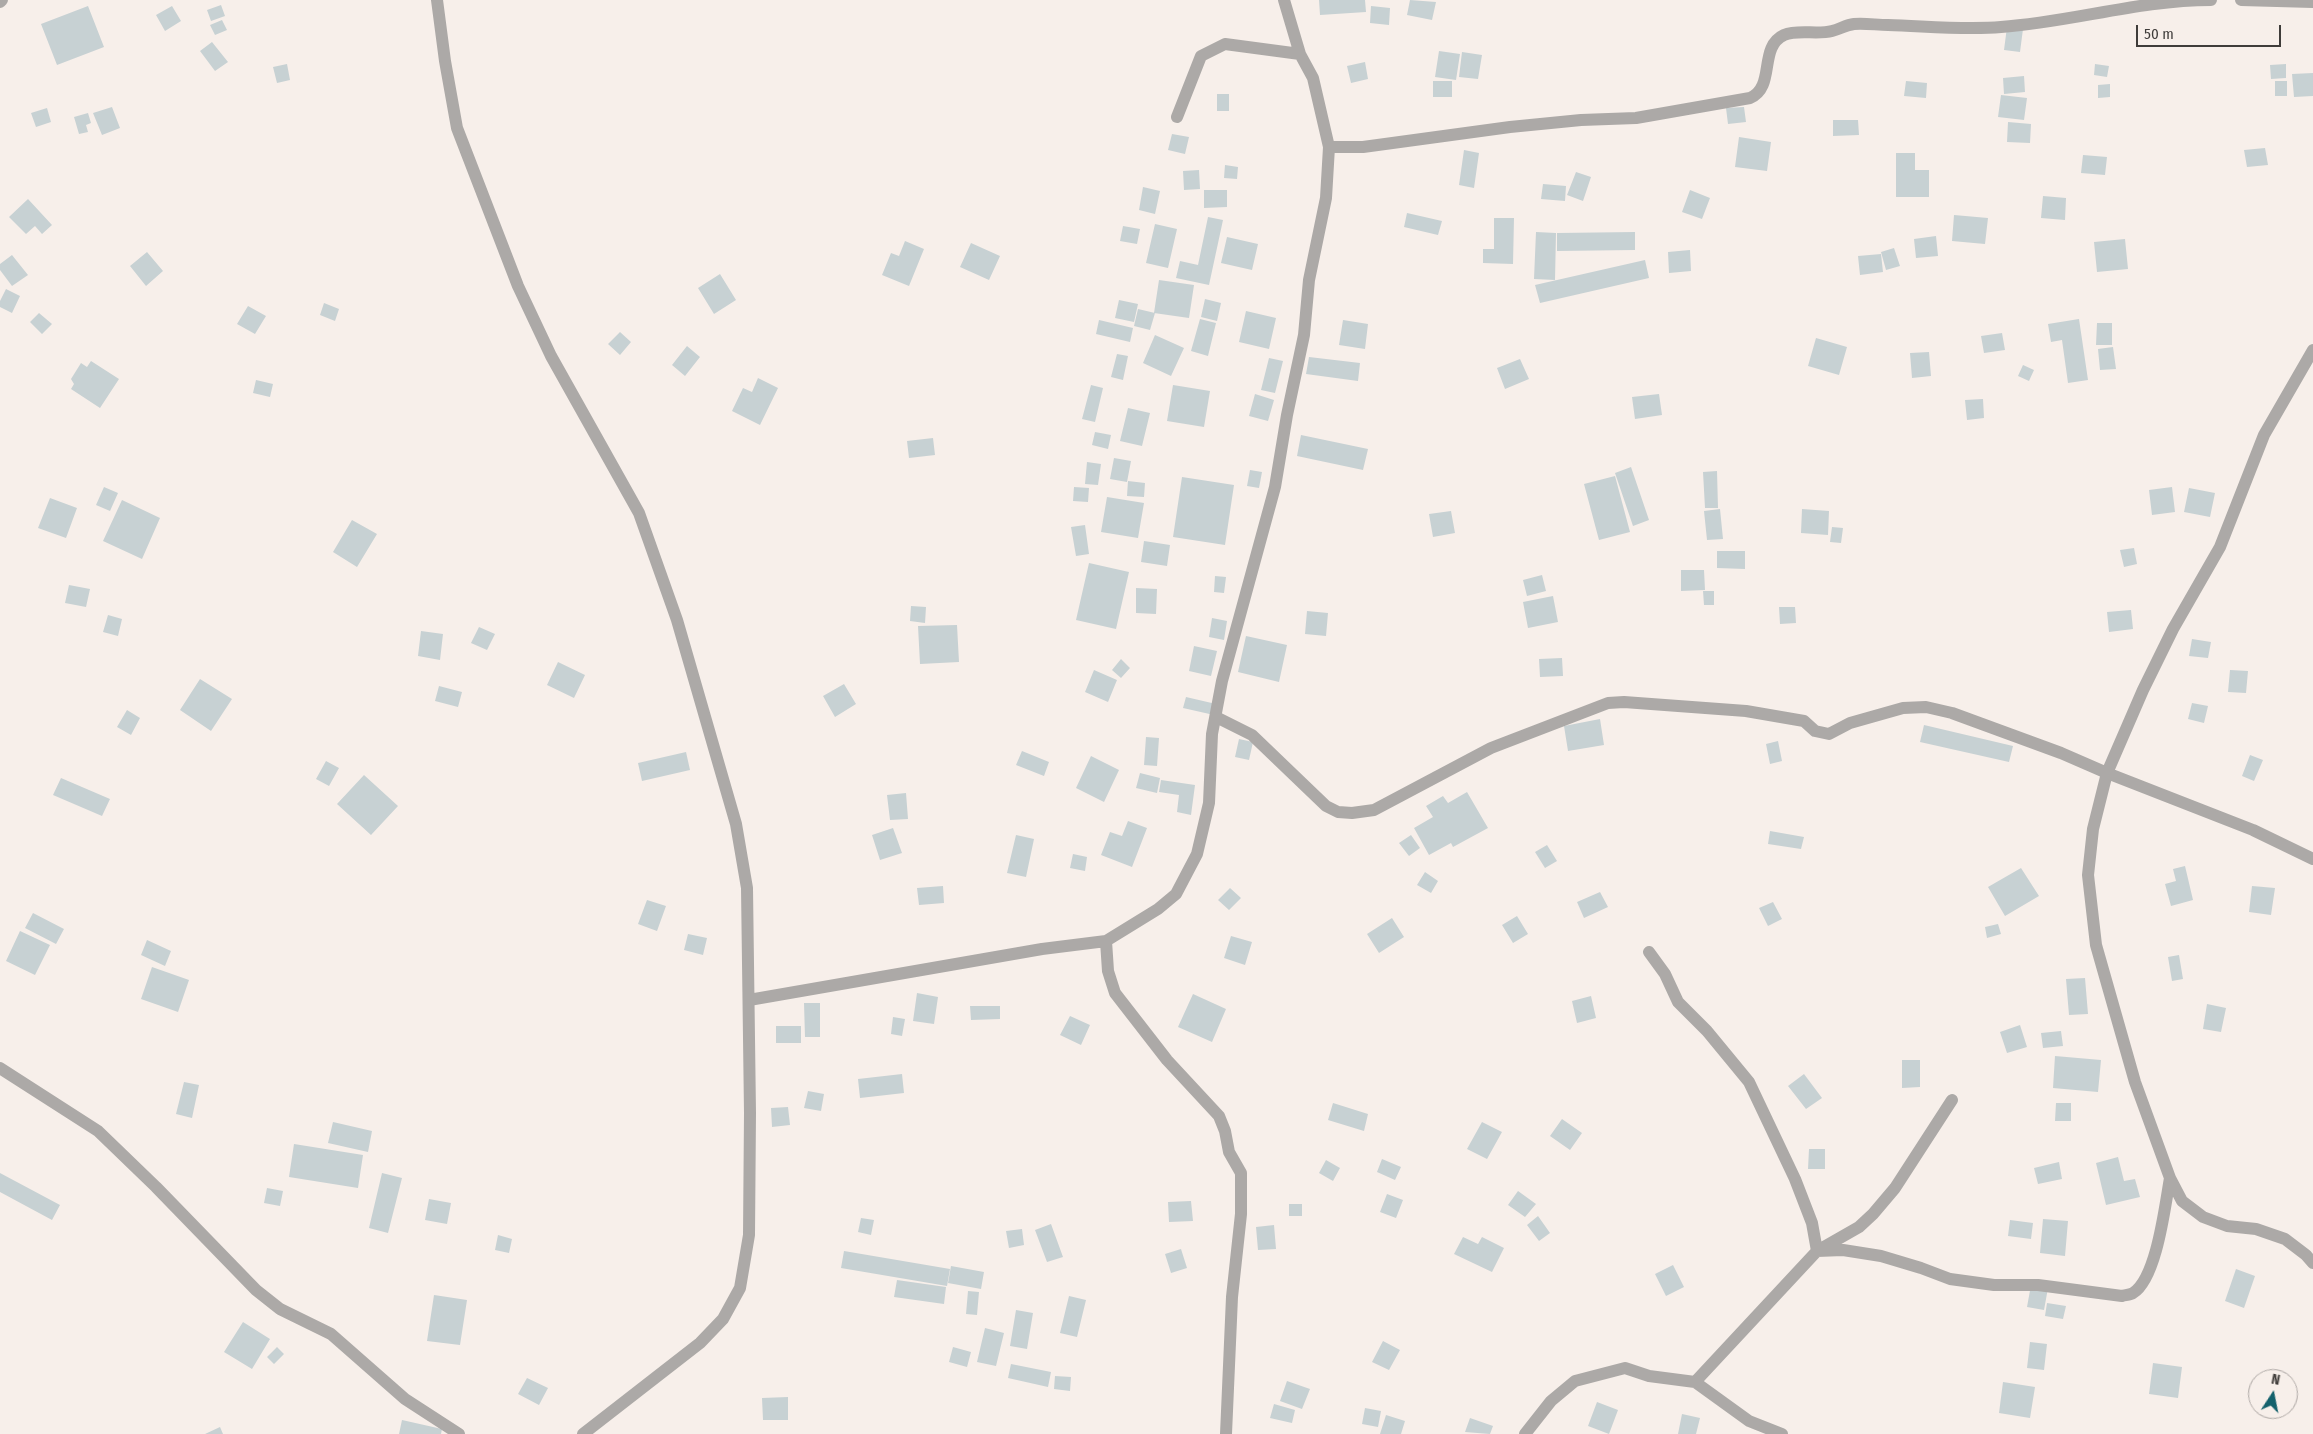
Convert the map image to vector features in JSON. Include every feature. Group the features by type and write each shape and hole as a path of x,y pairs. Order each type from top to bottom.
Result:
{"street":[{"path":"436,0 457,128 518,286 551,356 639,513 677,620 736,824 746,888 749,1000 749,1235 740,1288 723,1320 700,1343 583,1434"},
{"path":"749,1000 1042,948 1106,941 1158,909 1176,894 1197,854 1209,803 1212,734 1222,681 1275,487 1287,415 1304,335 1309,280 1326,198 1329,147 1313,78 1300,54 1284,0"},
{"path":"1329,147 1363,148 1510,127 1581,120 1636,118 1750,98 1760,91 1766,76 1771,47 1783,36 1792,33 1816,33 1856,24 1971,27 2021,26 2136,6 2184,0 2211,0"},
{"path":"2242,0 2313,2"},
{"path":"1177,118 1201,56 1225,44 1300,54"},
{"path":"2313,350 2264,435 2220,547 2173,629 2143,690 2107,773 2093,829 2088,875 2096,945 2134,1082 2170,1178 2182,1201 2203,1217 2227,1226 2256,1228 2285,1240 2306,1255 2313,1263"},
{"path":"1216,717 1252,735 1326,806 1338,812 1352,813 1374,810 1498,745 1608,703 1624,702 1746,711 1804,721 1815,730 1829,734 1871,716 1903,708 1926,707 1952,713 2004,730 2107,773 2253,830 2313,859"},
{"path":"1106,941 1108,971 1115,993 1167,1060 1219,1116 1225,1131 1229,1152 1241,1173 1242,1214 1232,1297 1226,1434"},
{"path":"1649,952 1665,974 1678,1002 1707,1031 1749,1082 1809,1214 1817,1251"},
{"path":"0,1068 98,1131 156,1187 256,1290 280,1309 331,1334 404,1399 459,1434"},
{"path":"1695,1382 1817,1251 1859,1227 1873,1214 1895,1188 1952,1100"},
{"path":"1817,1251 1843,1250 1881,1256 1950,1279 1994,1285 2031,1284 2122,1296 2133,1293 2140,1286 2154,1260 2170,1178"},
{"path":"1525,1434 1551,1401 1574,1381 1625,1368 1649,1376 1695,1382 1750,1421 1782,1434"}],"building":[{"path":"1319,0 1365,0 1366,12 1320,15"},
{"path":"1410,0 1436,2 1432,20 1407,15"},
{"path":"221,5 225,16 211,21 207,10"},
{"path":"88,6 104,47 57,65 41,24"},
{"path":"172,6 181,21 165,31 156,15"},
{"path":"1371,6 1390,8 1389,25 1370,23"},
{"path":"222,20 227,30 215,35 210,25"},
{"path":"2007,27 2023,29 2020,52 2004,50"},
{"path":"212,42 228,62 215,71 200,51"},
{"path":"1439,51 1460,54 1456,80 1435,77"},
{"path":"1462,52 1482,55 1478,79 1459,77"},
{"path":"1365,62 1368,79 1351,83 1347,66"},
{"path":"287,64 290,80 277,83 273,67"},
{"path":"2095,64 2109,66 2107,77 2094,75"},
{"path":"2286,64 2286,78 2271,79 2270,65"},
{"path":"2313,73 2313,96 2294,97 2292,74"},
{"path":"2024,76 2025,92 2004,94 2003,78"},
{"path":"1433,81 1452,81 1452,97 1433,97"},
{"path":"1906,81 1927,83 1926,98 1904,96"},
{"path":"2275,81 2287,81 2287,96 2275,96"},
{"path":"2110,84 2110,97 2098,98 2098,85"},
{"path":"1217,94 1229,94 1229,111 1217,111"},
{"path":"2001,95 2027,98 2024,120 1998,117"},
{"path":"112,107 120,128 102,135 93,113"},
{"path":"1744,107 1746,122 1728,124 1726,108"},
{"path":"47,108 51,122 36,127 31,113"},
{"path":"88,113 91,123 86,125 88,132 79,134 74,117"},
{"path":"1833,120 1858,120 1859,135 1833,136"},
{"path":"2008,122 2031,124 2030,143 2007,142"},
{"path":"1172,134 1189,137 1185,154 1168,150"},
{"path":"1739,137 1771,142 1767,171 1735,167"},
{"path":"2265,148 2268,165 2247,167 2244,150"},
{"path":"1464,150 1479,153 1474,188 1459,185"},
{"path":"1896,153 1915,153 1915,170 1929,170 1929,197 1896,197"},
{"path":"2083,155 2107,157 2105,175 2081,173"},
{"path":"1225,165 1238,167 1237,179 1224,178"},
{"path":"1199,170 1200,189 1184,190 1183,171"},
{"path":"1576,172 1591,177 1583,201 1567,195"},
{"path":"1543,184 1566,186 1565,201 1541,199"},
{"path":"1143,187 1160,191 1155,214 1139,210"},
{"path":"1204,190 1227,190 1227,207 1204,208"},
{"path":"1690,190 1710,198 1702,219 1682,212"},
{"path":"2043,196 2066,198 2065,220 2041,218"},
{"path":"28,199 52,225 42,234 35,226 26,234 9,217"},
{"path":"1407,213 1442,221 1438,235 1404,227"},
{"path":"1954,215 1988,218 1985,244 1952,241"},
{"path":"1208,217 1223,220 1209,285 1176,278 1180,261 1198,265"},
{"path":"1494,218 1514,218 1513,264 1483,263 1483,249 1494,249"},
{"path":"1155,224 1177,229 1168,268 1146,263"},
{"path":"1123,226 1140,229 1137,244 1120,241"},
{"path":"1536,232 1556,233 1555,280 1534,279"},
{"path":"1635,232 1635,250 1557,251 1557,233"},
{"path":"1936,236 1938,256 1916,258 1914,239"},
{"path":"1227,237 1258,244 1252,270 1221,263"},
{"path":"2125,239 2128,269 2097,272 2094,242"},
{"path":"905,241 924,249 909,286 882,275 891,253 899,256"},
{"path":"971,243 1000,256 989,280 960,267"},
{"path":"1894,248 1900,266 1886,270 1881,252"},
{"path":"1690,250 1691,271 1669,273 1668,252"},
{"path":"147,252 163,271 146,286 130,266"},
{"path":"1881,254 1883,272 1860,275 1858,256"},
{"path":"12,255 28,275 12,286 0,270 0,264"},
{"path":"1645,260 1649,278 1540,303 1535,285"},
{"path":"720,274 736,300 714,314 698,288"},
{"path":"1159,280 1194,285 1189,318 1154,313"},
{"path":"6,289 20,296 12,313 0,307 0,301"},
{"path":"1205,299 1221,303 1217,321 1201,317"},
{"path":"1119,300 1138,304 1134,322 1115,318"},
{"path":"324,303 339,309 335,321 320,315"},
{"path":"248,306 266,316 255,334 237,324"},
{"path":"1138,309 1155,313 1150,330 1134,326"},
{"path":"1246,311 1276,318 1269,349 1239,342"},
{"path":"39,313 52,324 42,334 30,322"},
{"path":"1200,319 1216,323 1208,356 1191,351"},
{"path":"2079,319 2088,380 2068,383 2062,340 2051,342 2048,324"},
{"path":"1099,320 1133,328 1130,342 1096,334"},
{"path":"1343,320 1368,324 1365,349 1339,345"},
{"path":"2097,323 2112,323 2112,345 2096,345"},
{"path":"620,332 631,342 620,355 608,344"},
{"path":"2002,333 2005,350 1984,353 1981,336"},
{"path":"1155,335 1184,348 1171,376 1143,363"},
{"path":"1816,338 1847,347 1839,375 1808,366"},
{"path":"687,346 700,357 685,376 672,365"},
{"path":"2113,347 2116,369 2100,370 2098,349"},
{"path":"1929,352 1931,376 1912,378 1910,353"},
{"path":"1117,354 1128,356 1123,380 1111,377"},
{"path":"1309,357 1360,363 1358,381 1306,374"},
{"path":"1269,358 1283,361 1275,393 1261,390"},
{"path":"1520,359 1529,379 1505,389 1497,368"},
{"path":"91,361 119,379 100,408 71,389 74,384 71,379 81,363 87,367"},
{"path":"2023,365 2034,370 2029,381 2018,376"},
{"path":"758,378 778,388 760,425 732,411 743,388 752,392"},
{"path":"256,380 273,384 270,397 253,393"},
{"path":"1091,385 1103,388 1095,422 1082,419"},
{"path":"1173,385 1210,391 1204,427 1167,421"},
{"path":"1255,394 1274,400 1268,421 1249,416"},
{"path":"1659,394 1662,415 1635,419 1632,397"},
{"path":"1983,399 1984,418 1967,420 1965,400"},
{"path":"1128,408 1150,413 1142,446 1120,441"},
{"path":"1095,432 1111,435 1108,449 1092,445"},
{"path":"1301,435 1368,449 1363,470 1297,456"},
{"path":"933,438 935,455 909,458 907,441"},
{"path":"1114,458 1131,461 1127,482 1110,479"},
{"path":"1087,462 1101,464 1098,485 1085,484"},
{"path":"1631,467 1649,520 1633,526 1615,473"},
{"path":"1250,470 1262,472 1259,488 1247,486"},
{"path":"1717,471 1718,508 1705,508 1703,472"},
{"path":"1615,476 1630,532 1599,540 1584,484"},
{"path":"1182,477 1234,485 1225,545 1173,537"},
{"path":"1128,481 1145,483 1144,497 1127,496"},
{"path":"104,487 118,493 110,511 96,505"},
{"path":"1074,487 1089,488 1088,502 1073,501"},
{"path":"2172,487 2175,512 2152,515 2149,490"},
{"path":"2189,488 2215,493 2210,517 2184,512"},
{"path":"1107,497 1144,503 1138,538 1101,532"},
{"path":"50,498 77,508 66,538 38,528"},
{"path":"122,500 160,518 142,559 103,541"},
{"path":"1720,509 1723,539 1707,540 1704,511"},
{"path":"1802,509 1829,511 1828,535 1801,533"},
{"path":"1451,511 1455,533 1433,537 1429,514"},
{"path":"352,520 377,534 357,567 333,552"},
{"path":"1085,525 1089,554 1076,556 1071,527"},
{"path":"1832,527 1843,528 1841,543 1830,542"},
{"path":"1144,541 1170,545 1167,566 1141,562"},
{"path":"2134,548 2137,564 2124,567 2120,550"},
{"path":"1717,551 1745,551 1745,569 1717,568"},
{"path":"1089,563 1129,572 1116,629 1076,620"},
{"path":"1681,570 1704,570 1705,590 1681,591"},
{"path":"1542,575 1546,591 1527,596 1523,580"},
{"path":"1215,576 1226,577 1224,593 1214,592"},
{"path":"69,585 90,589 86,607 65,603"},
{"path":"1136,588 1157,589 1156,614 1136,613"},
{"path":"1703,591 1714,591 1714,605 1704,605"},
{"path":"1553,596 1558,622 1528,628 1523,602"},
{"path":"911,606 926,607 925,623 910,621"},
{"path":"1779,607 1795,607 1796,623 1780,624"},
{"path":"2131,610 2133,629 2109,632 2107,612"},
{"path":"1307,611 1328,613 1326,636 1305,634"},
{"path":"108,615 122,619 118,636 103,632"},
{"path":"1212,618 1227,621 1224,640 1209,637"},
{"path":"957,625 959,662 920,664 918,626"},
{"path":"479,627 495,634 487,650 471,643"},
{"path":"421,631 443,634 440,660 418,656"},
{"path":"1246,636 1287,645 1279,682 1238,672"},
{"path":"2192,639 2211,642 2208,658 2189,656"},
{"path":"1194,646 1217,651 1211,676 1189,671"},
{"path":"1562,658 1563,676 1540,677 1539,659"},
{"path":"1121,659 1130,668 1121,678 1112,670"},
{"path":"558,662 585,675 574,698 547,685"},
{"path":"1094,670 1117,680 1108,702 1085,692"},
{"path":"2230,670 2248,671 2246,693 2228,692"},
{"path":"200,679 232,699 211,731 180,710"},
{"path":"844,684 856,704 835,717 823,696"},
{"path":"439,686 462,692 458,707 435,701"},
{"path":"1186,697 1216,704 1214,715 1183,708"},
{"path":"2192,703 2208,706 2204,723 2188,719"},
{"path":"127,710 140,718 131,735 117,727"},
{"path":"1600,719 1604,745 1568,751 1564,726"},
{"path":"1924,725 2013,746 2009,762 1920,742"},
{"path":"1146,737 1159,738 1157,766 1144,765"},
{"path":"1239,739 1253,742 1249,760 1235,757"},
{"path":"1778,741 1782,761 1770,764 1766,744"},
{"path":"1022,751 1049,762 1044,776 1016,765"},
{"path":"686,752 690,770 642,781 638,763"},
{"path":"2250,755 2263,760 2254,781 2242,776"},
{"path":"1091,756 1119,770 1104,802 1076,788"},
{"path":"326,761 339,768 329,786 316,779"},
{"path":"1140,773 1160,778 1157,793 1136,788"},
{"path":"364,775 398,806 371,835 337,804"},
{"path":"61,778 110,799 102,816 53,795"},
{"path":"1161,780 1195,785 1191,815 1177,812 1179,795 1159,792"},
{"path":"1467,792 1488,828 1453,847 1451,843 1429,855 1414,828 1433,817 1426,806 1443,796 1448,803"},
{"path":"906,793 908,819 890,820 887,795"},
{"path":"1128,821 1147,828 1132,867 1101,855 1110,832 1122,836"},
{"path":"893,828 902,853 880,860 872,835"},
{"path":"1770,831 1804,837 1801,849 1768,844"},
{"path":"1016,835 1034,839 1026,877 1007,873"},
{"path":"1411,835 1420,848 1409,856 1399,843"},
{"path":"1547,845 1557,861 1545,868 1535,852"},
{"path":"1073,854 1087,857 1085,871 1070,868"},
{"path":"2185,866 2193,900 2171,906 2165,884 2176,881 2173,869"},
{"path":"2021,868 2039,896 2005,916 1988,887"},
{"path":"1425,872 1438,881 1431,893 1417,885"},
{"path":"943,886 944,903 919,905 917,888"},
{"path":"2252,886 2275,888 2271,915 2249,912"},
{"path":"1230,888 1241,898 1229,910 1218,900"},
{"path":"1600,892 1608,907 1584,918 1577,902"},
{"path":"647,900 666,906 657,931 638,924"},
{"path":"1773,902 1782,919 1768,926 1759,908"},
{"path":"33,913 64,929 56,944 25,928"},
{"path":"1517,916 1528,934 1513,943 1502,925"},
{"path":"1392,918 1404,937 1379,953 1367,934"},
{"path":"1998,924 2001,934 1987,938 1985,927"},
{"path":"20,931 50,945 35,975 6,961"},
{"path":"688,934 707,938 703,955 684,950"},
{"path":"1231,936 1252,942 1245,965 1224,958"},
{"path":"147,940 171,951 165,966 141,955"},
{"path":"2179,955 2183,979 2172,981 2168,957"},
{"path":"152,967 189,980 178,1012 141,999"},
{"path":"2085,978 2088,1014 2069,1015 2066,979"},
{"path":"917,993 938,997 934,1024 913,1021"},
{"path":"1193,994 1226,1009 1212,1042 1178,1027"},
{"path":"1591,996 1596,1018 1577,1023 1572,1001"},
{"path":"804,1003 820,1003 820,1037 805,1037"},
{"path":"2207,1004 2226,1008 2221,1032 2203,1029"},
{"path":"970,1006 1000,1006 1000,1019 971,1020"},
{"path":"1070,1016 1090,1025 1081,1045 1060,1035"},
{"path":"893,1017 905,1019 902,1036 891,1034"},
{"path":"2020,1025 2027,1047 2007,1053 2000,1032"},
{"path":"776,1026 801,1026 801,1043 776,1043"},
{"path":"2061,1031 2063,1046 2043,1048 2041,1033"},
{"path":"2055,1056 2101,1060 2098,1092 2053,1088"},
{"path":"1902,1060 1920,1060 1920,1087 1902,1088"},
{"path":"902,1074 904,1093 860,1098 858,1079"},
{"path":"1804,1074 1822,1098 1806,1109 1788,1086"},
{"path":"184,1082 199,1085 192,1118 176,1114"},
{"path":"808,1091 824,1094 821,1111 804,1108"},
{"path":"1333,1103 1368,1114 1364,1131 1328,1120"},
{"path":"2056,1103 2071,1103 2071,1121 2055,1121"},
{"path":"788,1107 790,1125 772,1127 771,1108"},
{"path":"1562,1119 1582,1133 1570,1150 1550,1136"},
{"path":"333,1122 372,1131 368,1152 328,1143"},
{"path":"1482,1122 1502,1132 1487,1159 1467,1149"},
{"path":"294,1144 363,1155 358,1188 289,1177"},
{"path":"1809,1149 1825,1149 1825,1169 1808,1169"},
{"path":"2118,1157 2124,1181 2135,1179 2140,1197 2106,1205 2096,1163"},
{"path":"1382,1159 1401,1167 1395,1180 1377,1172"},
{"path":"1326,1160 1340,1168 1333,1181 1319,1173"},
{"path":"2059,1162 2062,1179 2038,1184 2034,1168"},
{"path":"0,1173 60,1205 52,1220 0,1192"},
{"path":"382,1173 402,1178 388,1233 369,1228"},
{"path":"267,1188 283,1191 280,1206 264,1203"},
{"path":"1518,1191 1536,1204 1525,1217 1508,1205"},
{"path":"1387,1194 1403,1200 1396,1218 1380,1212"},
{"path":"429,1199 451,1203 447,1224 425,1220"},
{"path":"1191,1201 1193,1221 1169,1222 1168,1202"},
{"path":"1289,1204 1302,1204 1302,1216 1289,1216"},
{"path":"1538,1216 1550,1233 1539,1241 1527,1225"},
{"path":"861,1218 874,1220 871,1235 858,1232"},
{"path":"2043,1219 2068,1221 2065,1256 2040,1253"},
{"path":"2010,1220 2033,1223 2031,1239 2008,1236"},
{"path":"1051,1224 1063,1257 1047,1262 1035,1230"},
{"path":"1274,1225 1276,1249 1258,1250 1256,1227"},
{"path":"1022,1229 1024,1245 1009,1248 1006,1231"},
{"path":"498,1235 512,1239 509,1253 495,1250"},
{"path":"1463,1237 1478,1244 1482,1237 1504,1248 1492,1272 1454,1254"},
{"path":"1181,1249 1187,1268 1171,1273 1165,1254"},
{"path":"844,1251 950,1269 947,1286 841,1268"},
{"path":"1673,1265 1684,1287 1666,1296 1655,1274"},
{"path":"951,1266 984,1272 981,1289 948,1283"},
{"path":"2236,1269 2255,1276 2244,1308 2225,1301"},
{"path":"897,1280 946,1287 944,1304 894,1297"},
{"path":"2031,1285 2048,1288 2044,1310 2027,1307"},
{"path":"968,1291 979,1292 977,1315 966,1314"},
{"path":"434,1295 467,1300 460,1345 427,1341"},
{"path":"1069,1296 1086,1300 1077,1337 1060,1333"},
{"path":"2047,1303 2066,1306 2063,1319 2045,1316"},
{"path":"1016,1310 1033,1313 1027,1349 1010,1346"},
{"path":"243,1322 270,1339 252,1369 224,1352"},
{"path":"985,1328 1004,1333 996,1366 977,1362"},
{"path":"1383,1341 1400,1350 1389,1370 1372,1362"},
{"path":"2030,1342 2047,1344 2044,1370 2027,1368"},
{"path":"277,1347 284,1354 274,1364 267,1357"},
{"path":"953,1347 971,1352 967,1367 949,1362"},
{"path":"2153,1363 2182,1367 2178,1398 2149,1394"},
{"path":"1011,1364 1051,1372 1048,1387 1008,1378"},
{"path":"1055,1376 1071,1377 1070,1391 1054,1389"},
{"path":"527,1378 548,1388 539,1405 518,1394"},
{"path":"1287,1381 1310,1389 1302,1409 1280,1401"},
{"path":"2003,1382 2035,1387 2030,1418 1999,1413"},
{"path":"788,1397 788,1420 763,1420 762,1398"},
{"path":"1597,1402 1618,1410 1609,1434 1588,1426"},
{"path":"1274,1404 1295,1410 1292,1423 1270,1418"},
{"path":"1365,1408 1381,1411 1378,1427 1362,1424"},
{"path":"1682,1414 1700,1418 1696,1434 1678,1434"},
{"path":"1386,1415 1405,1421 1401,1434 1380,1434"},
{"path":"1470,1418 1493,1426 1490,1434 1465,1432"},
{"path":"402,1420 442,1429 441,1434 399,1434"},
{"path":"220,1427 223,1434 205,1434"}]}
